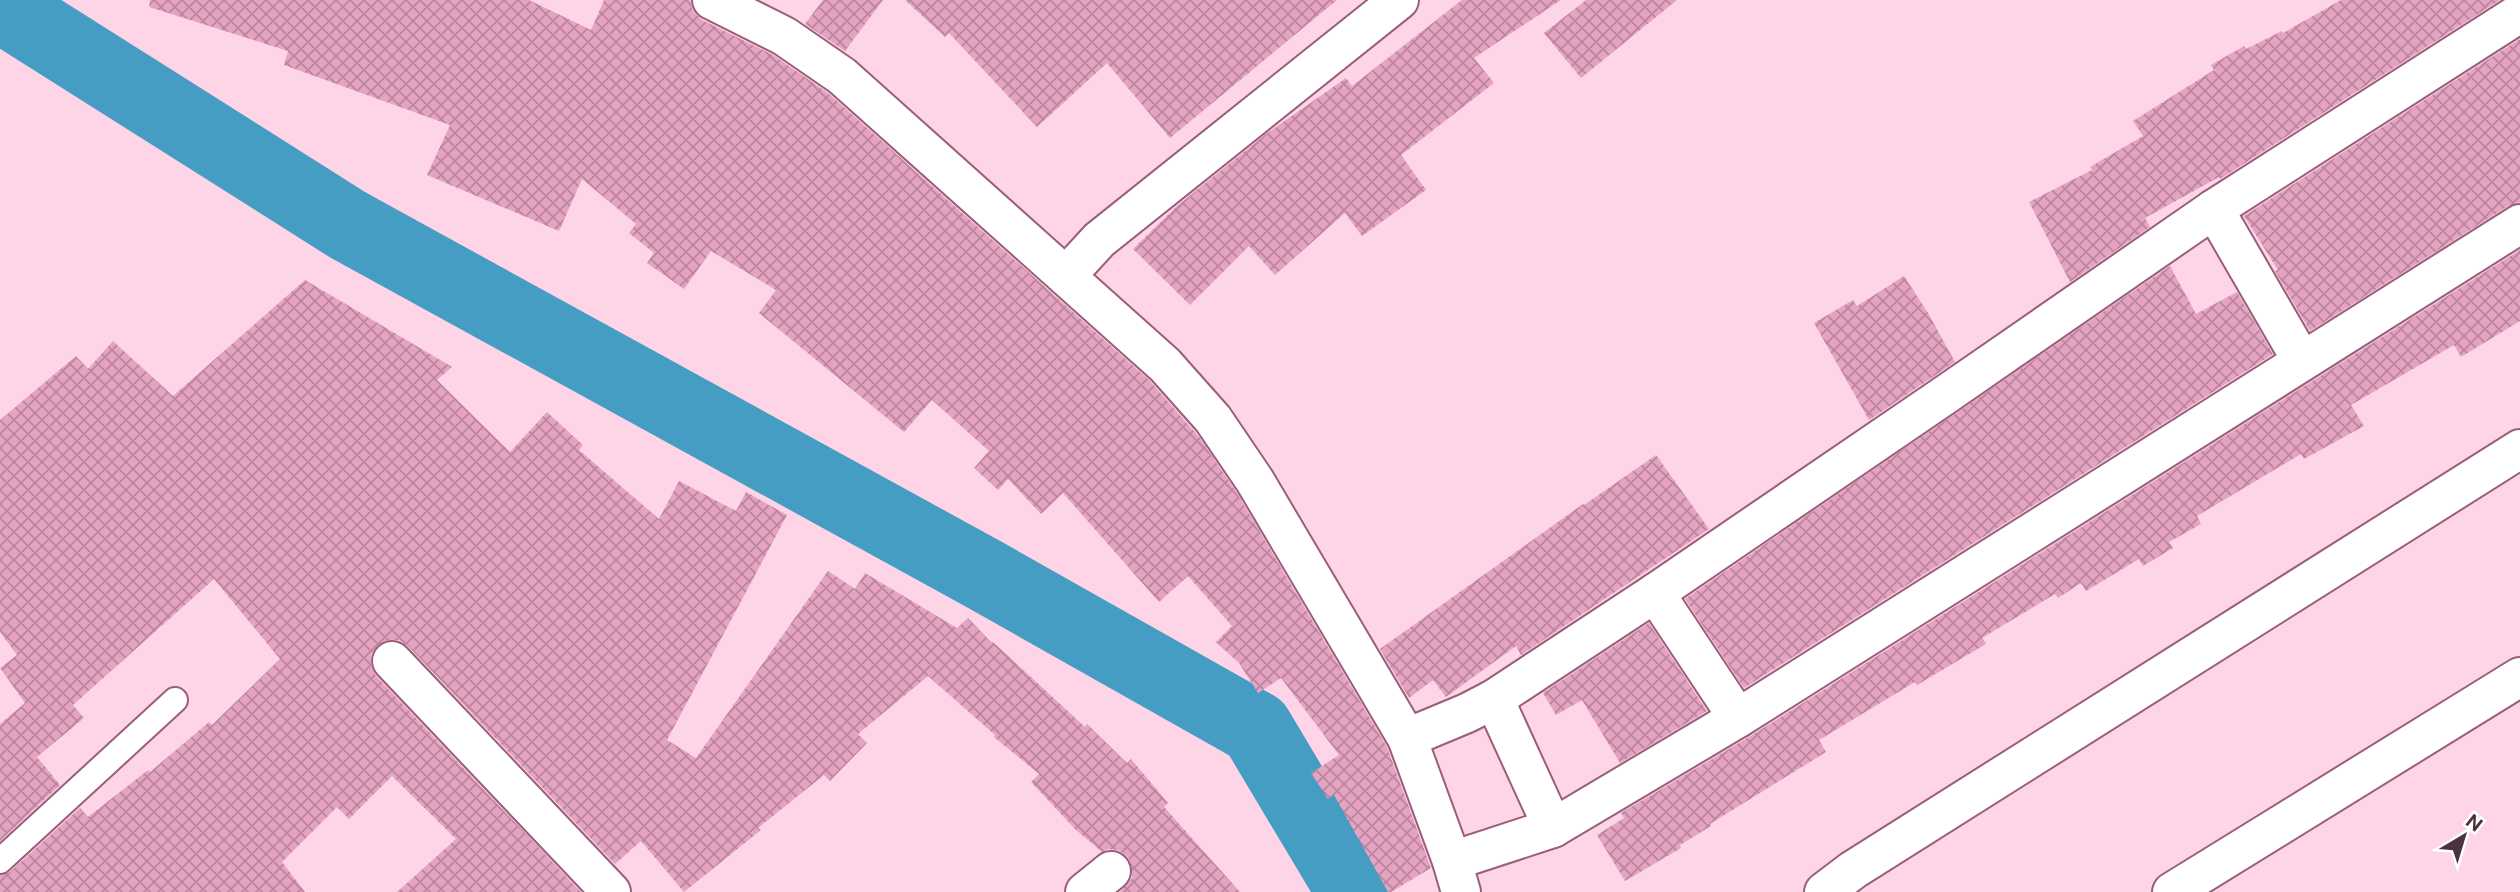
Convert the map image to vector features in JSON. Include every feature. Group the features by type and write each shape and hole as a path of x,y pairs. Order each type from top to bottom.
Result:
{"street":[{"path":"712,0 784,36 842,76 1083,258 1165,365 1213,419 1255,481 1407,738 1495,854"},
{"path":"1083,258 1399,0"},
{"path":"1407,738 1468,712 1655,593 2214,209 2520,13"},
{"path":"2214,209 2302,361"},
{"path":"1495,854 1738,718 2520,224"},
{"path":"1824,892 1853,870 2520,449"},
{"path":"1655,593 1738,718"},
{"path":"392,661 611,892"},
{"path":"2172,892 2520,677"},
{"path":"1468,712 1495,854"}],"lane":[{"path":"0,861 175,700"}],"building":[{"path":"150,0 529,0 591,30 604,0 690,0 693,11 702,20 773,55 828,93 1149,380 1200,438 1237,493 1387,747 1431,868 1388,892 1334,795 1328,799 1311,773 1339,755 1281,678 1258,693 1239,663 1216,642 1232,626 1188,576 1159,602 1063,493 1041,514 1008,479 998,490 974,468 989,451 932,400 904,432 759,313 776,290 711,251 684,289 647,263 654,253 629,233 636,224 582,179 559,231 427,175 450,125 284,65 288,51 149,7"},
{"path":"823,0 883,0 845,51 805,24"},
{"path":"905,0 1337,0 1170,138 1107,63 1037,127 949,33 945,37"},
{"path":"1462,0 1561,0 1474,58 1494,83 1401,155 1426,190 1362,236 1345,213 1275,275 1249,246 1190,305 1133,249 1177,206 1266,134 1346,78 1352,86"},
{"path":"1586,0 1677,0 1581,78 1544,33"},
{"path":"2341,0 2500,0 2220,179 2219,177 2145,218 2150,227 2070,282 2029,202 2092,170 2090,167 2143,136 2133,121 2214,70 2211,65 2244,46 2246,49 2282,31 2283,33"},
{"path":"2520,39 2520,202 2508,206 2310,331 2275,271 2278,270 2244,216"},
{"path":"2520,250 2520,321 2461,357 2454,345 2351,405 2364,426 2304,459 2301,454 2197,516 2201,524 2169,542 2173,548 2143,566 2139,559 2086,591 2081,583 2058,598 2055,594 1982,638 1986,644 1917,685 1915,682 1819,740 1826,752 1710,824 1711,826 1680,845 1681,848 1625,881 1597,835 1624,818 1621,813 1749,737"},
{"path":"2170,266 2196,314 2237,292 2273,354 1744,688 1685,599"},
{"path":"1904,276 1955,362 1869,420 1814,323 1853,300 1857,306"},
{"path":"305,280 452,367 437,380 510,452 547,412 583,445 579,450 659,519 679,481 736,511 746,492 787,515 667,740 696,758 828,571 855,589 865,573 957,628 968,618 1085,727 1087,724 1127,763 1131,759 1168,803 1164,807 1240,892 1120,892 1132,878 1128,857 1118,850 1108,849 1102,852 1075,829 1031,782 1039,774 928,676 858,734 867,743 830,781 824,775 684,892 641,841 615,864 408,646 399,640 388,640 378,645 371,654 371,665 376,676 581,892 397,892 456,839 392,776 349,819 337,807 282,862 305,892 0,892 0,875 10,872 80,808 88,817 148,770 150,772 209,722 212,725 280,659 214,579 73,705 84,718 37,757 60,785 0,841 0,724 25,703 0,668 17,655 0,632 0,420 76,356 88,369 113,341 173,396"},
{"path":"1656,455 1709,529 1521,655 1516,646 1446,697 1433,680 1409,698 1380,649"},
{"path":"1649,623 1707,711 1620,763 1582,700 1556,715 1543,693"}],"waterway":[{"path":"0,5 348,225 987,576 1256,728 1354,892"}]}
